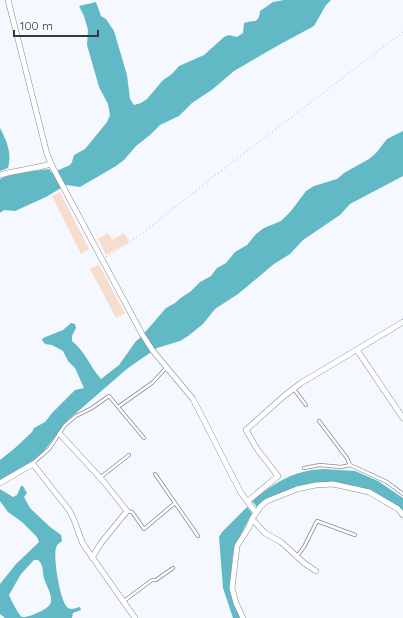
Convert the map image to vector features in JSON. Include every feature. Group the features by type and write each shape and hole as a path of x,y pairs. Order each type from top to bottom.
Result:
{"street":[{"path":"8,0 51,165 142,334 153,351 193,399 241,493 256,513"},
{"path":"0,175 18,170 51,165"},
{"path":"248,501 278,476 246,430 293,388 403,322"},
{"path":"357,350 403,418"},
{"path":"60,434 100,478 127,511 101,543 92,558"},
{"path":"0,484 32,464 71,513 80,539 135,618"},
{"path":"243,618 236,603 232,585 237,546 249,527 252,519 263,504 277,496 314,485 333,484 369,492 398,509 403,515"},
{"path":"252,519 265,533 281,542 304,563 316,571"}],"lane":[{"path":"118,407 152,383 167,367"},
{"path":"293,388 306,406"},
{"path":"32,464 49,449 66,425 76,416 92,408 109,396 144,438"},
{"path":"319,421 347,458 350,465"},
{"path":"100,478 129,455"},
{"path":"304,468 320,465 341,467 350,465 387,482 403,494"},
{"path":"155,474 198,536"},
{"path":"127,511 132,512 144,529 175,503"},
{"path":"297,556 304,547 317,521 355,535"},
{"path":"123,601 152,580 156,580 173,568"}],"path":[{"path":"102,260 140,235 222,170 403,32"}],"water":[{"path":"284,0 331,0 326,5 314,26 234,71 213,89 192,103 179,116 160,125 116,166 80,187 66,185 46,197 15,211 4,210 0,213 0,179 11,174 49,169 52,173 70,165 74,155 85,149 107,122 110,115 108,104 99,87 87,45 88,30 79,6 96,2 101,16 106,19 114,31 127,75 130,99 134,105 147,99 163,80 172,74 179,66 204,55 224,37 229,35 237,37 243,33 244,23 257,20 260,11 273,2"},
{"path":"0,128 7,142 9,163 8,168 0,171"},
{"path":"403,131 403,176 350,204 340,215 303,240 290,254 274,264 238,294 215,309 203,324 188,336 180,341 157,348 128,368 68,420 44,451 30,463 0,480 0,460 32,432 34,428 45,422 75,390 84,388 75,368 68,361 63,351 52,345 45,344 42,340 43,338 63,330 71,323 75,324 76,328 72,336 72,341 77,345 101,379 119,365 136,341 166,308 190,292 200,282 211,276 217,268 226,263 235,252 247,245 256,234 264,228 281,221 291,211 306,191 314,186 337,179 344,173 369,159 387,139"},
{"path":"323,469 355,471 378,481 403,498 403,512 374,493 361,487 346,484 330,483 298,488 269,499 257,507 252,501 269,488 293,475"},
{"path":"21,486 23,486 27,493 24,497 30,508 61,535 62,541 56,548 55,560 62,597 69,609 80,607 81,610 73,613 72,618 5,618 0,614 0,584 16,564 39,542 37,537 22,522 8,512 0,501 0,489 13,497 17,495","holes":["34,560 38,560 42,566 44,578 51,596 51,602 50,605 38,612 22,617 9,595 21,574"]},
{"path":"247,507 252,513 234,548 233,554 230,586 240,618 233,618 223,588 219,537 222,532"}],"building":[{"path":"60,192 89,249 81,254 52,196"},
{"path":"108,233 112,240 124,233 129,242 106,255 98,239"},
{"path":"99,265 125,313 116,318 90,269"}]}
